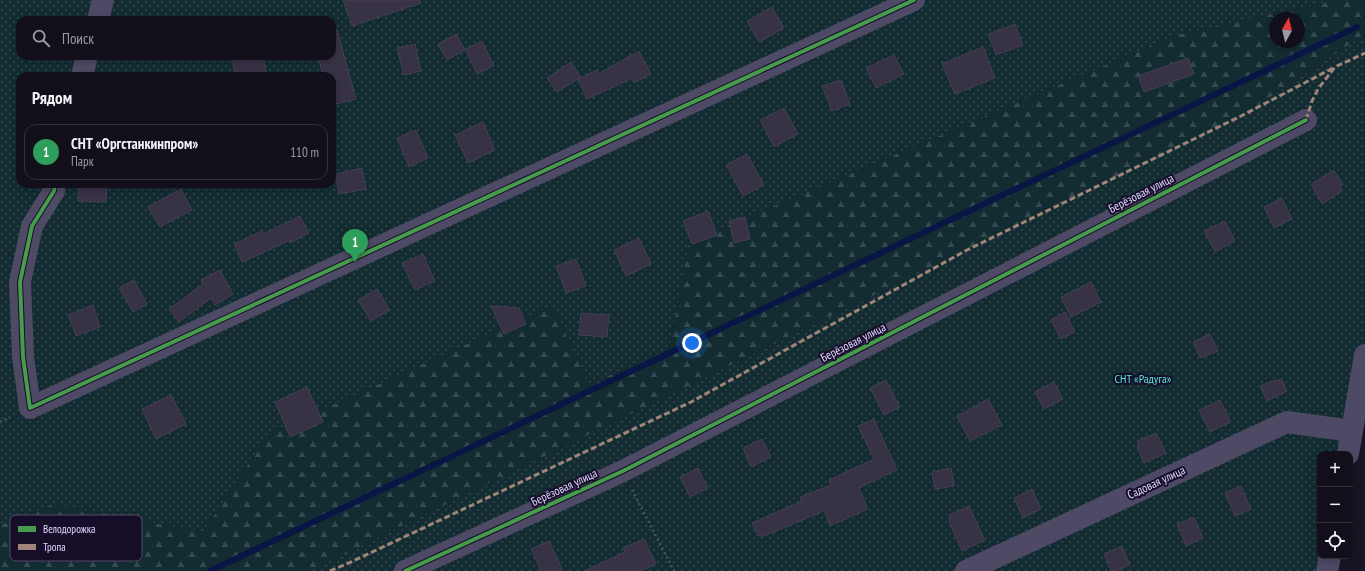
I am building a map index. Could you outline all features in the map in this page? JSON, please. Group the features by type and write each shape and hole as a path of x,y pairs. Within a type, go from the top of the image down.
{"street":[{"path":"99,16 103,0"},
{"path":"54,188 32,226 20,282 23,357 30,408 914,0"},
{"path":"83,72 86,60"},
{"name":"Берёзовая улица","path":"404,571 623,471 1306,120"},
{"path":"1349,451 1365,355"},
{"name":"Садовая улица","path":"966,571 1287,422 1352,431"},
{"path":"1327,571 1329,559"}],"path":[{"path":"623,471 674,571"}],"green space":[{"path":"0,0 1336,0 1281,12 1269,12 1269,15 1176,35 689,242 669,350 589,384 552,305 268,434 203,532 142,521 142,515 112,515 53,504 25,515 10,515 10,521 0,525"},
{"path":"1336,0 1365,0 1365,34 1247,113 310,571 0,571 0,525 10,521 10,561 142,561 142,521 203,532 268,434 552,305 589,384 669,350 689,242 1176,35 1269,15 1269,48 1305,48 1305,12 1281,12"},
{"name":"СНТ «Радуга»","path":"1365,34 1365,355 1349,451 1317,451 1317,559 1321,559 1327,571 310,571 1247,113"},
{"path":"53,504 112,515 25,515"}],"building":[{"path":"343,0 420,0 421,3 352,26"},
{"path":"772,7 784,28 759,42 747,21"},
{"path":"1015,24 1023,45 996,55 988,34"},
{"path":"337,30 356,99 336,104 336,72 322,72 319,60 336,60"},
{"path":"456,34 465,50 447,60 438,44"},
{"path":"482,41 494,66 477,74 465,49"},
{"path":"415,44 421,71 404,75 397,48"},
{"path":"983,47 995,78 955,94 942,64"},
{"path":"639,51 651,74 634,83 631,79 587,99 578,79 597,70 598,74"},
{"path":"894,55 904,74 876,88 866,68"},
{"path":"1188,58 1194,74 1144,92 1138,76"},
{"path":"233,60 264,60 266,72 234,72"},
{"path":"571,62 581,77 557,92 547,78"},
{"path":"841,80 850,104 832,111 822,86"},
{"path":"784,108 798,134 774,147 760,120"},
{"path":"483,122 495,150 468,163 455,135"},
{"path":"416,130 428,158 409,167 397,138"},
{"path":"747,154 764,185 743,196 726,165"},
{"path":"362,168 366,189 339,194 336,174"},
{"path":"1334,170 1343,185 1340,186 1342,191 1322,204 1311,184"},
{"path":"78,188 107,188 106,202 78,201"},
{"path":"181,189 192,210 160,227 148,207"},
{"path":"1282,198 1292,219 1274,228 1264,207"},
{"path":"708,211 717,235 692,244 683,221"},
{"path":"300,216 309,233 292,242 291,240 242,262 234,244 262,231 263,234"},
{"path":"745,217 750,239 734,243 729,221"},
{"path":"1225,221 1235,241 1215,252 1204,231"},
{"path":"639,238 651,264 626,276 614,250"},
{"path":"423,254 435,281 415,290 402,263"},
{"path":"576,259 586,286 566,293 556,266"},
{"path":"220,270 233,294 215,305 211,298 179,322 169,309 203,284 201,280"},
{"path":"134,280 147,304 133,312 119,288"},
{"path":"1091,282 1101,302 1071,317 1061,297"},
{"path":"377,289 390,310 371,321 358,300"},
{"path":"93,305 100,327 76,336 68,315"},
{"path":"491,306 519,308 526,324 504,334"},
{"path":"1065,312 1075,332 1061,339 1051,320"},
{"path":"581,313 609,315 607,337 579,335"},
{"path":"1210,334 1218,351 1200,358 1193,342"},
{"path":"886,380 900,407 884,415 870,388"},
{"path":"1275,380 1282,380 1287,391 1267,401 1260,386"},
{"path":"1054,382 1063,399 1044,409 1035,392"},
{"path":"307,387 323,422 290,437 275,402"},
{"path":"171,395 186,424 156,439 142,409"},
{"path":"988,399 1002,425 970,441 957,416"},
{"path":"1220,400 1231,422 1210,432 1199,410"},
{"path":"874,419 897,470 859,488 868,509 830,526 824,511 764,536 758,536 752,523 802,501 800,497 831,485 829,480 874,459 858,426"},
{"path":"1156,433 1166,453 1144,463 1137,446 1139,445 1137,441"},
{"path":"762,439 771,457 751,467 743,448"},
{"path":"698,468 708,488 690,497 680,477"},
{"path":"951,468 954,486 935,489 932,472"},
{"path":"1241,486 1251,509 1235,516 1225,493"},
{"path":"1032,489 1041,509 1023,518 1014,498"},
{"path":"969,506 985,540 962,551 949,522 949,515"},
{"path":"1194,517 1203,538 1186,546 1177,524"},
{"path":"644,539 656,564 641,571 584,571 625,552 623,548"},
{"path":"549,541 563,571 541,571 531,549"},
{"path":"1122,546 1130,565 1115,571 1111,571 1104,554"}],"waterway":[{"path":"210,571 1357,27"}],"marked path":[{"path":"1306,120 1312,101 1318,89 1335,67 1365,53"},
{"path":"330,571 691,402 967,250 1241,116 1335,67"}],"cycle path":[{"path":"54,188 32,226 20,282 23,357 30,408 914,0"},
{"path":"405,571 623,471 1306,120"}],"place":[{"name":"СНТ «Оргстанкинпром»","path":"355,262"}]}
